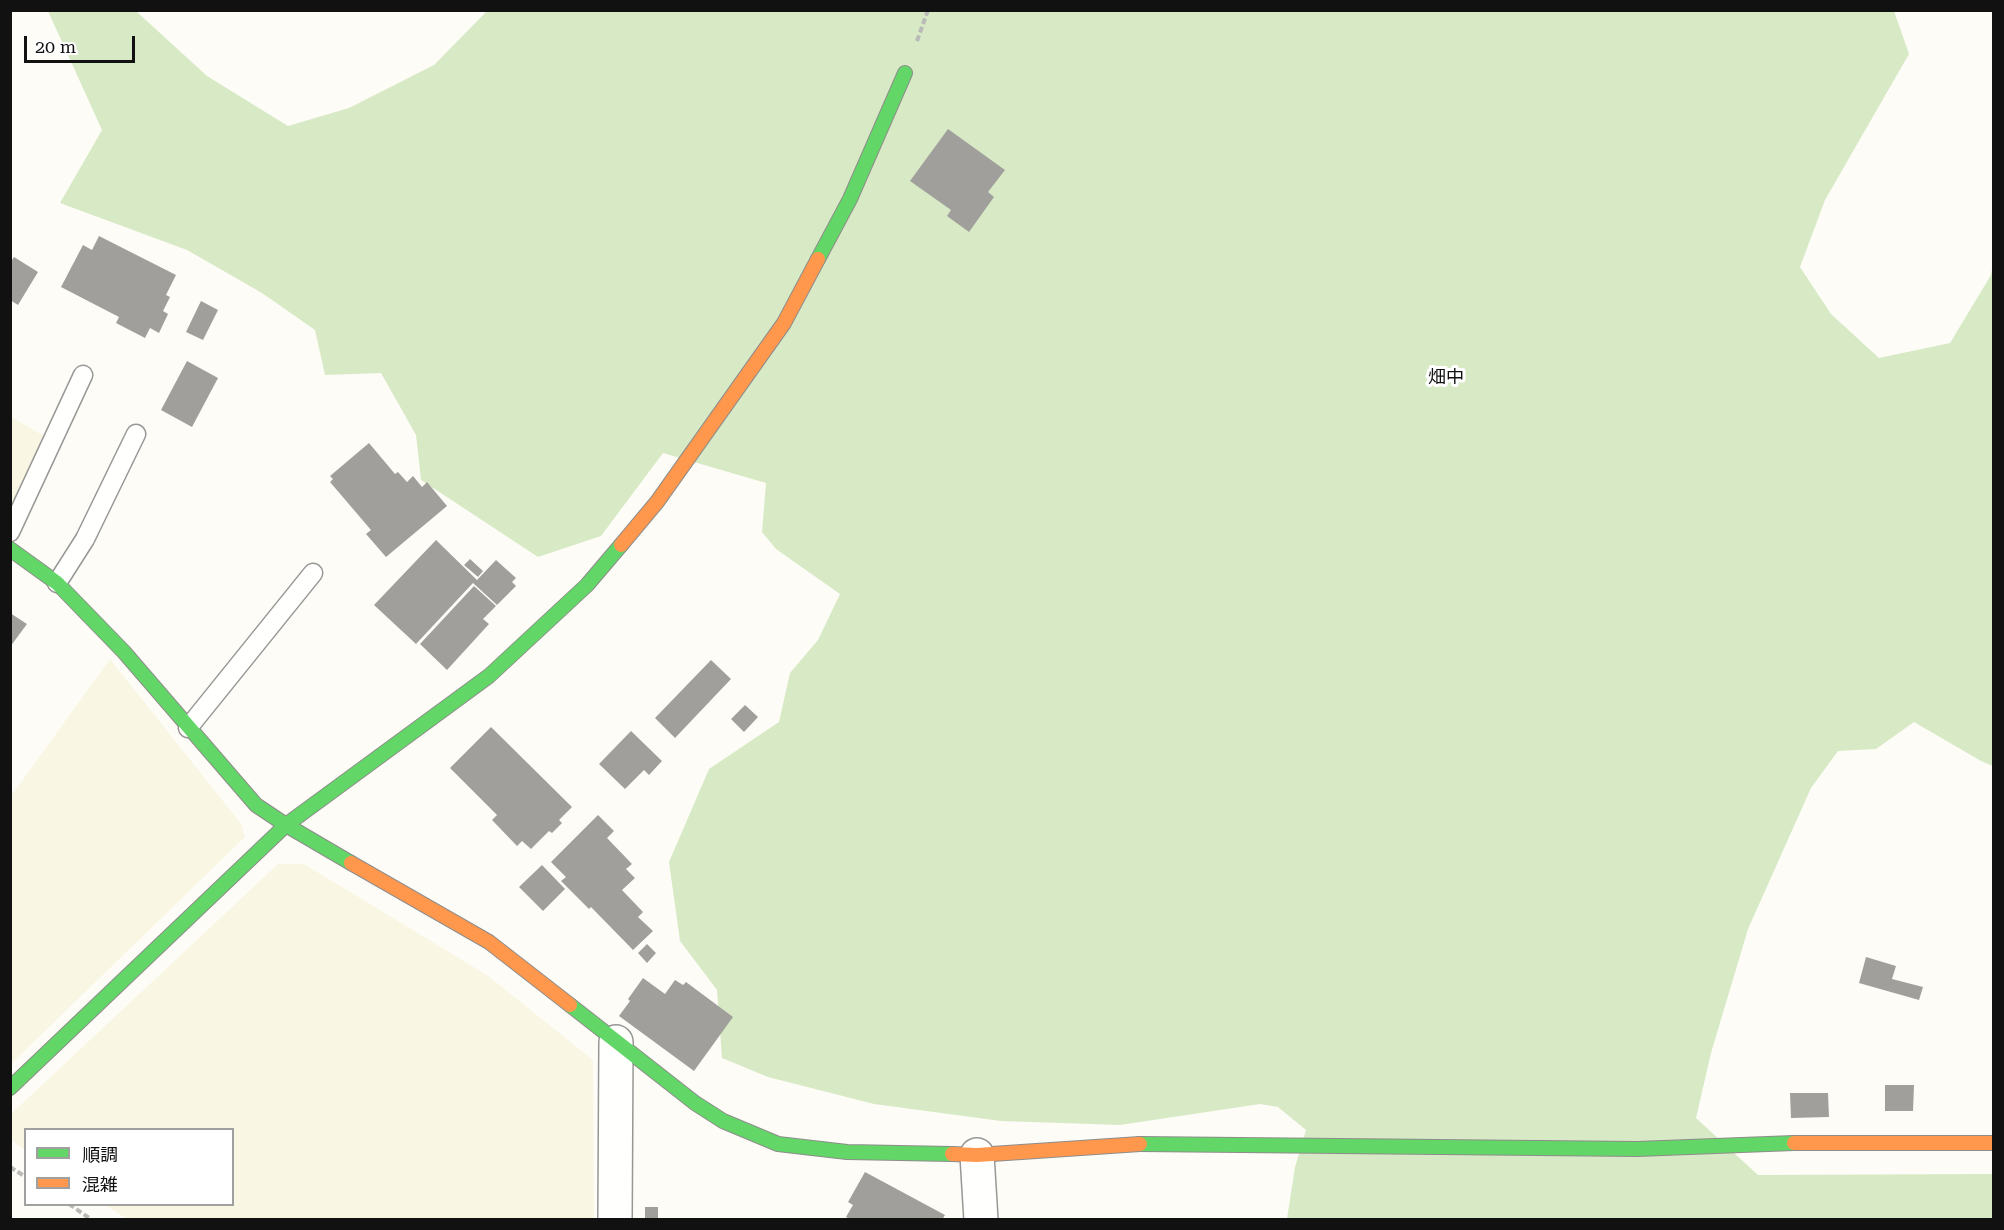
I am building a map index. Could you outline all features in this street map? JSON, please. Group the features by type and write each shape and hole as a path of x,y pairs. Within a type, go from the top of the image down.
{"street":[{"path":"10,1088 286,825 489,676 587,585 657,502 784,323 850,198 905,73"},
{"path":"10,549 57,583 124,652 256,805 286,825 489,942 695,1103 723,1121 778,1144 847,1152 977,1155 1155,1143 1637,1149 1787,1143 1994,1143"},
{"path":"615,1220 616,1042"},
{"path":"977,1155 981,1220"}],"lane":[{"path":"10,532 83,375"},
{"path":"57,583 85,538 136,434"},
{"path":"188,728 313,573"}],"path":[{"path":"10,1167 24,1176"},
{"path":"72,1206 92,1220"}],"shaded area":[{"path":"11,417 46,437 11,509"},
{"path":"110,659 242,825 245,837 11,1064 11,796"},
{"path":"278,864 304,864 487,975 593,1060 594,1219 127,1219 107,1206 234,1206 234,1128 24,1128 24,1149 11,1140 11,1114"}],"green space":[{"path":"48,11 136,11 207,76 288,126 349,108 434,65 487,11 1894,11 1909,54 1825,200 1800,267 1831,314 1879,358 1950,343 1991,275 1993,264 1993,766 1914,722 1876,749 1838,751 1811,788 1748,929 1711,1053 1696,1118 1758,1175 1993,1174 1993,1219 1287,1219 1295,1167 1306,1130 1278,1107 1260,1104 1120,1125 1001,1121 874,1104 768,1077 722,1058 717,990 680,941 669,862 709,769 779,722 790,673 818,640 840,594 776,549 762,532 766,483 663,453 601,536 538,557 421,480 416,435 381,373 325,375 315,330 262,293 187,250 60,203 102,130"}],"building":[{"path":"948,129 1005,170 988,192 994,197 969,232 947,216 951,210 910,181"},
{"path":"99,236 176,275 166,295 170,297 163,311 168,314 159,333 150,328 145,338 116,323 119,317 61,287 83,245 92,250"},
{"path":"14,257 38,272 18,305 10,300 10,263"},
{"path":"201,301 218,310 203,340 186,332"},
{"path":"187,361 218,378 192,427 161,410"},
{"path":"369,443 395,474 398,472 407,482 413,476 422,487 427,482 447,506 386,557 366,534 371,530 330,482 333,479 330,476"},
{"path":"436,540 477,580 496,560 516,578 512,582 516,586 497,605 473,583 416,644 374,605"},
{"path":"470,559 483,571 478,577 464,565"},
{"path":"474,586 496,606 483,619 489,624 447,670 420,644"},
{"path":"10,613 27,624 10,647"},
{"path":"711,660 731,679 675,738 655,718"},
{"path":"745,705 758,717 744,732 731,719"},
{"path":"491,727 572,807 559,820 562,823 552,833 549,831 531,849 522,841 517,846 492,820 497,815 450,768"},
{"path":"631,731 662,761 649,775 644,770 625,789 599,764"},
{"path":"598,815 614,831 607,838 632,864 626,869 635,878 622,890 643,912 638,917 653,931 633,950 591,907 589,909 561,881 566,877 551,862"},
{"path":"542,865 565,889 543,911 519,887"},
{"path":"647,944 656,953 647,963 638,953"},
{"path":"1866,957 1896,966 1892,979 1923,987 1919,1000 1859,983"},
{"path":"643,978 665,994 675,980 683,985 686,982 733,1017 694,1071 619,1016"},
{"path":"1885,1085 1914,1085 1913,1111 1885,1111"},
{"path":"1790,1093 1828,1093 1829,1117 1791,1118"},
{"path":"865,1172 945,1215 942,1220 851,1220 846,1217 853,1205 848,1202"},
{"path":"645,1207 658,1207 658,1220 645,1220"}],"traffic: fast":[{"path":"818,259 850,199 905,73"},
{"path":"10,1088 286,825 489,676 587,585 621,545"},
{"path":"10,549 57,583 124,652 256,805 351,863"},
{"path":"570,1005 695,1103 723,1121 778,1144 847,1152 952,1154"},
{"path":"1140,1144 1637,1149 1794,1143"}],"traffic: slow":[{"path":"621,545 657,502 784,323 818,259"},
{"path":"351,863 489,942 570,1005"},
{"path":"1794,1143 1994,1143"},
{"path":"952,1154 977,1155 1140,1144"}],"district":[{"name":"畑中","path":"1446,378"}]}
